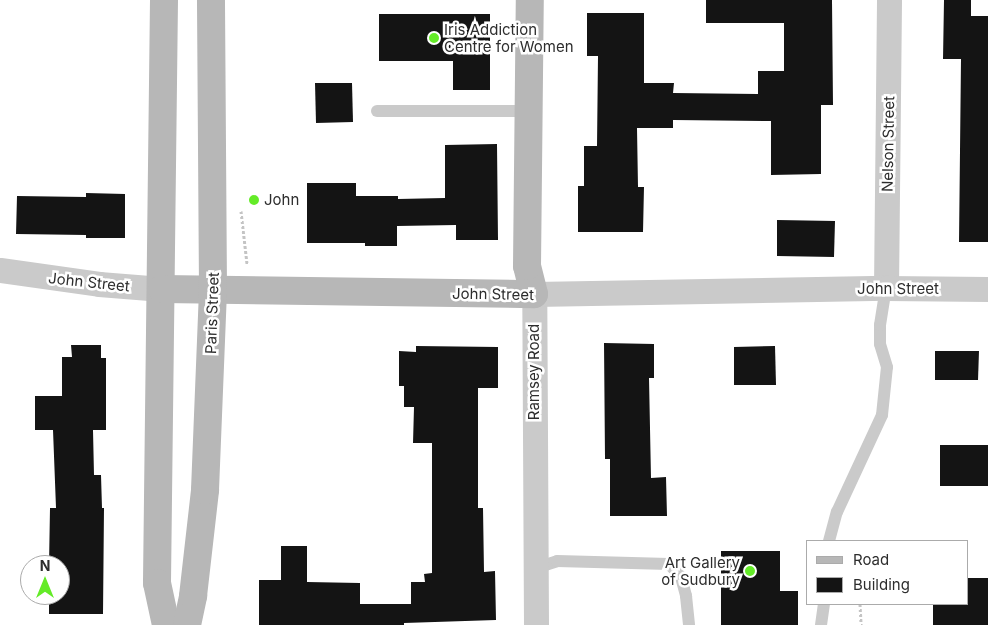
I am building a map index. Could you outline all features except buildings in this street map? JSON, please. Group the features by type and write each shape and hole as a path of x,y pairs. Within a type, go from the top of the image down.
{"main road":[{"path":"164,0 157,582 166,625"},
{"name":"Paris Street","path":"187,625 194,596 205,490 213,290 210,0"},
{"name":"Ramsey Road","path":"530,0 527,266 534,294"},
{"name":"John Street","path":"162,289 534,294"}],"street":[{"name":"Nelson Street","path":"886,288 889,0"},
{"name":"John Street","path":"0,270 99,284 162,289"},
{"name":"John Street","path":"534,294 886,288 988,289"},
{"name":"Ramsey Road","path":"534,294 536,625"}],"lane":[{"path":"377,111 529,111"},
{"path":"829,540 837,512 882,415 887,367 880,344 880,325 886,288"},
{"path":"536,568 557,561 669,564 681,576 686,596 689,625"},
{"path":"821,625 824,605"}],"path":[{"path":"860,605 861,625"}],"place":[{"name":"Iris Addiction Centre for Women","path":"434,38"},
{"name":"John","path":"254,200"},
{"name":"Art Gallery of Sudbury","path":"750,571"}]}
